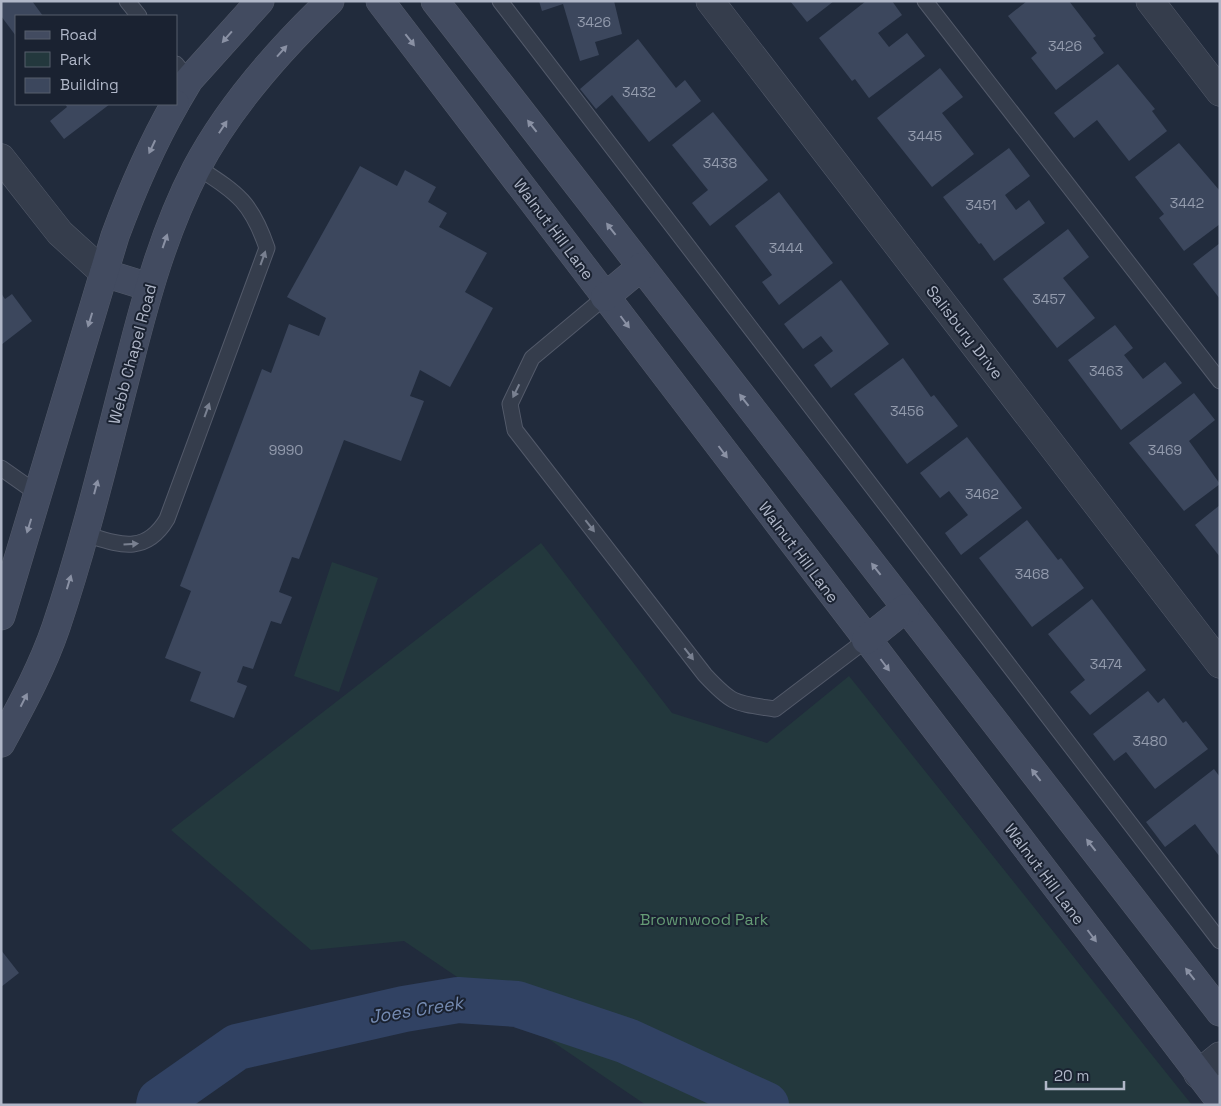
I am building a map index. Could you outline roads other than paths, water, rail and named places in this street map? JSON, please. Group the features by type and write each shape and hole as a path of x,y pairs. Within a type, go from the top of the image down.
{"main road":[{"path":"179,88 260,1"},
{"name":"Webb Chapel Road","path":"1,743 31,686 56,628 84,534 149,287 173,217 197,167 234,110 279,54 330,1"},
{"name":"Walnut Hill Lane","path":"380,1 465,110 866,640 1220,1101"},
{"path":"435,1 1220,1012"},
{"path":"456,1 472,50"},
{"path":"1,616 115,236 134,187 171,105"},
{"path":"605,297 641,267"},
{"path":"104,273 149,287"},
{"path":"866,640 906,608"}],"street":[{"name":"Salisbury Drive","path":"710,1 1220,664"},
{"path":"1150,1 1220,92"},
{"path":"1,158 60,233 104,273"},
{"path":"1198,1074 1220,1056"}],"lane":[{"path":"127,1 138,15"},
{"path":"500,1 1220,941"},
{"path":"925,1 1220,381"},
{"path":"84,534 124,545 137,544 150,539 160,531 167,519 266,248 258,222 242,199 197,167"},
{"path":"605,297 532,358 510,404 515,430 705,675 722,694 735,703 775,709 866,640"},
{"path":"1,468 38,494"}],"waterway":[{"name":"Joes Creek","path":"159,1105 160,1101 237,1047 404,1009 458,1000 517,1004 627,1041 766,1105"}],"park label":[{"name":"Brownwood Park","path":"704,919"}]}
